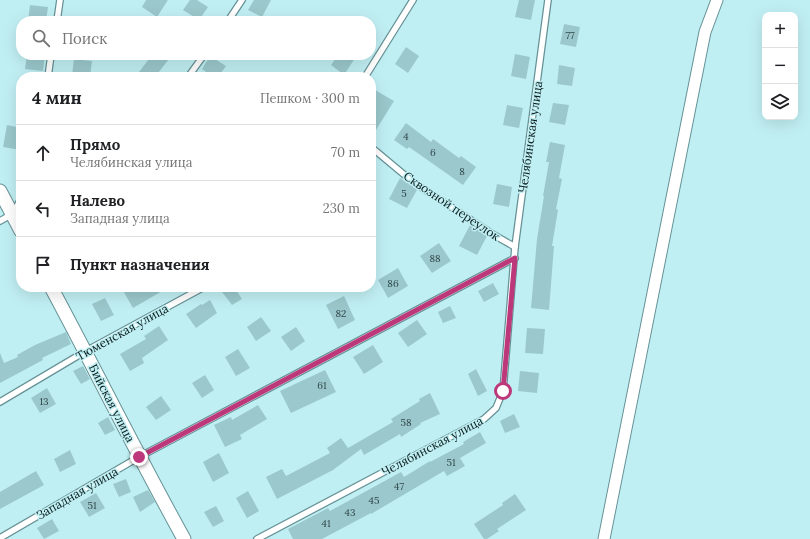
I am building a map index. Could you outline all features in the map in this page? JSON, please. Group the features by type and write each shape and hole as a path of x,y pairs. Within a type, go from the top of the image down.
{"street":[{"path":"604,539 705,32 717,0"},
{"path":"0,191 16,212"},
{"name":"Бийская улица","path":"54,292 86,351 139,457 184,539"}],"lane":[{"path":"58,16 60,0"},
{"path":"231,16 242,0"},
{"path":"376,59 412,0"},
{"name":"Челябинская улица","path":"257,539 484,419 496,408 503,391 515,247 548,0"},
{"path":"49,72 51,60"},
{"path":"192,72 200,60"},
{"path":"368,72 375,60"},
{"name":"Сквозной переулок","path":"376,151 413,182 515,247"},
{"path":"0,221 16,212"},
{"name":"Западная улица","path":"0,538 139,457 515,258"},
{"name":"Тюменская улица","path":"0,402 86,351 195,292"}],"building":[{"path":"146,0 168,0 158,16 142,7"},
{"path":"190,0 197,0 208,7 202,16 193,16 183,10"},
{"path":"254,0 271,0 263,16 248,10"},
{"path":"519,0 535,0 531,20 515,17"},
{"path":"30,5 48,7 47,16 29,16"},
{"path":"564,24 580,27 576,47 560,44"},
{"path":"406,47 419,56 408,73 395,64"},
{"path":"515,54 530,57 526,79 511,76"},
{"path":"26,60 44,60 43,71 25,69"},
{"path":"74,60 92,61 91,72 72,72"},
{"path":"148,60 168,60 159,72 139,72"},
{"path":"208,60 216,60 226,66 222,72 206,72 202,69"},
{"path":"334,60 354,60 346,72 340,72 331,65"},
{"path":"559,65 575,68 572,86 557,84"},
{"path":"376,91 394,101 376,130"},
{"path":"553,103 569,105 565,125 549,122"},
{"path":"507,105 523,108 519,128 503,125"},
{"path":"406,123 431,142 433,139 459,158 461,156 476,167 463,185 409,147 407,149 394,140"},
{"path":"7,125 16,127 16,149 3,147"},
{"path":"550,142 565,145 559,178 562,179 556,209 558,210 552,246 554,246 549,310 531,308 537,239 549,162 546,162"},
{"path":"400,178 417,190 407,208 389,199"},
{"path":"497,184 512,187 509,207 493,204"},
{"path":"470,225 487,236 477,255 459,246"},
{"path":"439,243 451,261 432,273 420,256"},
{"path":"398,268 408,286 388,298 378,280"},
{"path":"493,283 499,294 484,302 478,291"},
{"path":"124,292 160,292 133,308"},
{"path":"222,292 237,292 242,299 232,305"},
{"path":"344,296 355,320 338,329 326,305"},
{"path":"105,298 114,315 101,321 92,304"},
{"path":"210,300 217,313 196,328 186,314"},
{"path":"450,306 456,318 443,323 438,312"},
{"path":"261,317 271,331 256,341 247,327"},
{"path":"417,320 427,334 408,347 398,333"},
{"path":"159,326 168,340 142,358 144,363 130,371 120,354 146,339 144,336"},
{"path":"296,327 305,341 291,351 281,337"},
{"path":"527,328 545,329 543,354 525,353"},
{"path":"66,332 71,344 42,358 43,360 0,383 0,353 4,363 18,357 17,355 35,345"},
{"path":"373,345 383,362 364,374 353,357"},
{"path":"238,349 250,368 236,376 225,357"},
{"path":"83,366 90,379 81,384 73,371"},
{"path":"476,369 487,391 478,396 468,374"},
{"path":"325,370 336,392 291,413 280,391"},
{"path":"520,371 539,373 537,393 518,391"},
{"path":"205,375 214,390 202,398 192,383"},
{"path":"47,388 56,404 40,413 31,398"},
{"path":"430,393 440,414 420,423 421,424 401,437 400,434 364,455 361,449 333,470 277,499 266,477 282,469 286,476 330,453 327,448 341,438 348,448 393,422 391,419"},
{"path":"161,396 171,410 156,420 146,407"},
{"path":"258,405 267,419 240,435 242,439 225,447 214,425 231,417 232,420"},
{"path":"514,414 520,427 505,433 500,421"},
{"path":"108,417 115,430 105,435 98,423"},
{"path":"480,432 486,443 460,458 465,466 447,476 444,471 371,514 322,539 293,539 288,529 328,508 330,511 401,472 404,477 430,461 464,444 463,442"},
{"path":"70,450 76,464 60,472 54,459"},
{"path":"219,453 229,473 213,482 203,462"},
{"path":"36,471 44,485 0,509 0,492"},
{"path":"126,479 131,492 119,497 113,484"},
{"path":"148,490 155,502 140,512 133,497"},
{"path":"248,491 259,511 247,518 236,498"},
{"path":"96,493 105,508 89,517 80,502"},
{"path":"515,494 526,510 497,529 499,531 487,539 484,539 474,524 503,505 502,503"},
{"path":"216,506 224,521 213,527 204,512"},
{"path":"52,519 59,531 44,539 37,528"}],"route":[{"path":"139,457 515,258 503,391"}]}
